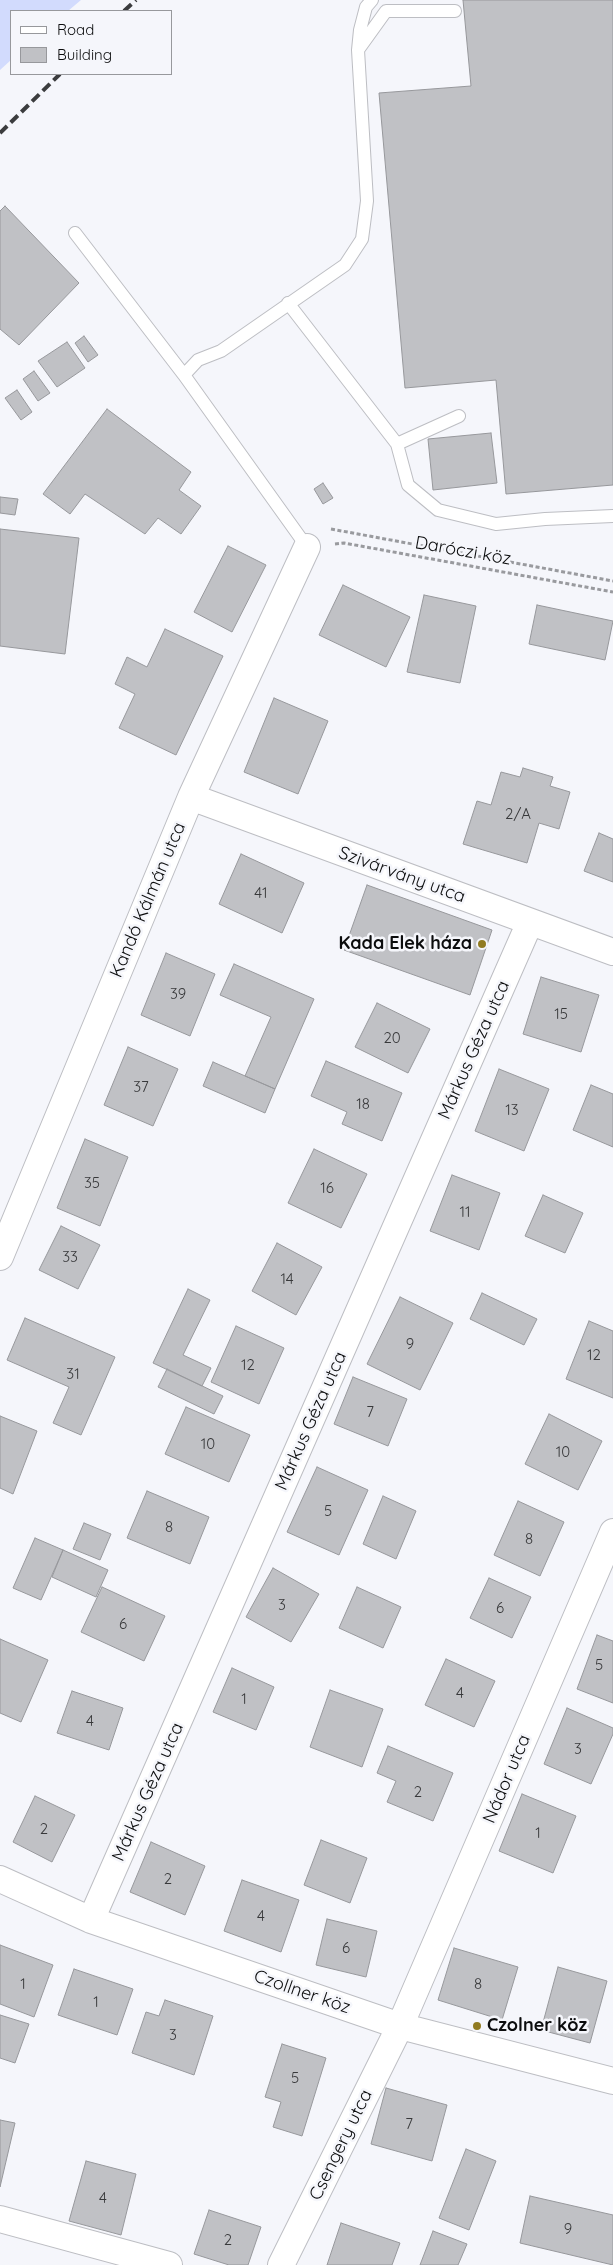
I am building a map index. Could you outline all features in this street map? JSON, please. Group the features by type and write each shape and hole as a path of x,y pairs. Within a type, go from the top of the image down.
{"street":[{"name":"Kandó Kálmán utca","path":"0,1257 191,797 315,537"},
{"name":"Szivárvány utca","path":"191,797 613,952"},
{"name":"Márkus Géza utca","path":"91,1920 530,922"},
{"name":"Nádor utca","path":"400,2026 613,1532"},
{"name":"Czollner köz","path":"0,1879 91,1920 400,2026 613,2080"},
{"name":"Csengery utca","path":"281,2265 400,2026"},
{"path":"0,2219 169,2265"}],"lane":[{"path":"184,375 198,360 220,350 345,265 362,239 367,201 358,50 360,30 366,7 372,0"},
{"path":"358,50 386,11 455,11"},
{"path":"75,233 184,375 315,537"},
{"path":"288,303 397,444 408,485 438,510 496,524 545,519 613,516"},
{"path":"397,444 459,416"}],"path":[{"name":"Daróczi köz","path":"315,537 613,581"},
{"name":"Daróczi köz","path":"315,537 613,592"}],"shaded area":[{"path":"0,0 81,0 69,10 10,10 10,61 0,70"}],"building":[{"path":"463,0 613,0 613,485 506,494 496,380 405,388 379,93 471,86"},
{"path":"5,206 79,283 19,345 0,329 0,211"},
{"path":"84,336 98,355 88,362 75,343"},
{"path":"67,342 85,368 57,387 38,361"},
{"path":"34,371 50,393 38,401 23,379"},
{"path":"17,390 32,412 21,420 5,398"},
{"path":"107,409 191,472 179,490 201,506 181,534 158,518 145,534 85,494 70,514 43,494"},
{"path":"491,433 497,483 433,490 428,439"},
{"path":"323,483 333,498 323,504 314,489"},
{"path":"0,497 18,499 15,515 0,513"},
{"path":"0,529 79,538 65,654 0,646"},
{"path":"228,546 266,565 232,632 194,612"},
{"path":"343,585 410,617 386,667 319,635"},
{"path":"424,595 476,606 460,683 407,672"},
{"path":"537,605 613,621 605,660 529,644"},
{"path":"165,629 223,656 176,755 119,728 135,694 115,684 127,657 147,667"},
{"path":"274,698 328,721 298,794 244,772"},
{"path":"523,768 553,777 550,786 570,792 559,829 539,823 527,863 463,844 477,801 491,805 501,772 520,777"},
{"path":"599,833 613,839 613,882 584,871"},
{"path":"241,854 304,883 282,933 219,904"},
{"path":"367,885 492,930 470,995 344,950"},
{"path":"166,953 215,974 190,1036 141,1015"},
{"path":"234,964 314,999 275,1089 245,1076 271,1017 220,995"},
{"path":"541,977 599,995 581,1052 523,1034"},
{"path":"377,1003 430,1029 408,1073 355,1047"},
{"path":"128,1047 178,1069 153,1126 104,1105"},
{"path":"326,1061 402,1093 382,1141 342,1124 347,1112 311,1096"},
{"path":"213,1062 275,1089 265,1113 203,1086"},
{"path":"499,1069 549,1089 524,1151 475,1131"},
{"path":"591,1085 613,1094 613,1147 573,1130"},
{"path":"85,1139 128,1157 100,1226 57,1208"},
{"path":"314,1149 367,1174 341,1228 288,1203"},
{"path":"452,1175 500,1193 479,1250 430,1231"},
{"path":"543,1195 583,1213 565,1253 525,1236"},
{"path":"61,1226 100,1245 78,1289 39,1270"},
{"path":"277,1243 322,1267 296,1315 252,1291"},
{"path":"188,1289 210,1300 183,1355 211,1368 202,1386 153,1363"},
{"path":"482,1293 537,1319 524,1345 470,1319"},
{"path":"400,1297 453,1323 420,1390 367,1364"},
{"path":"25,1318 115,1357 81,1435 53,1423 69,1387 7,1360"},
{"path":"589,1321 613,1331 613,1398 566,1379"},
{"path":"236,1326 284,1348 259,1404 211,1382"},
{"path":"167,1369 223,1396 214,1414 158,1387"},
{"path":"353,1377 407,1399 388,1446 334,1424"},
{"path":"186,1407 250,1435 229,1482 165,1454"},
{"path":"549,1414 602,1441 578,1490 525,1464"},
{"path":"0,1416 37,1431 13,1494 0,1488"},
{"path":"317,1467 368,1490 339,1555 287,1532"},
{"path":"147,1491 209,1517 190,1564 127,1538"},
{"path":"383,1496 416,1511 396,1559 363,1544"},
{"path":"518,1501 564,1522 540,1576 494,1555"},
{"path":"84,1523 111,1534 100,1560 73,1549"},
{"path":"35,1538 63,1550 41,1600 13,1588"},
{"path":"63,1550 108,1570 96,1597 52,1577"},
{"path":"273,1568 319,1594 291,1642 246,1617"},
{"path":"489,1578 531,1597 512,1638 470,1618"},
{"path":"102,1587 165,1616 144,1661 81,1632"},
{"path":"357,1587 401,1607 383,1648 339,1628"},
{"path":"597,1635 613,1641 613,1703 577,1689"},
{"path":"0,1639 48,1660 21,1722 0,1713"},
{"path":"446,1659 495,1681 474,1727 425,1705"},
{"path":"232,1668 274,1687 256,1730 213,1712"},
{"path":"330,1690 383,1709 362,1767 310,1747"},
{"path":"72,1691 123,1708 109,1750 57,1733"},
{"path":"567,1708 613,1728 613,1734 591,1784 544,1764"},
{"path":"388,1746 453,1773 433,1821 387,1802 396,1781 377,1773"},
{"path":"522,1794 576,1816 553,1873 499,1851"},
{"path":"35,1796 75,1815 52,1862 13,1842"},
{"path":"321,1840 367,1858 350,1903 304,1885"},
{"path":"151,1842 205,1866 185,1915 130,1892"},
{"path":"242,1880 299,1900 281,1952 224,1931"},
{"path":"327,1919 377,1931 366,1977 316,1965"},
{"path":"0,1945 53,1965 34,2017 0,2004"},
{"path":"454,1948 518,1967 502,2020 438,2000"},
{"path":"558,1967 607,1981 590,2043 541,2030"},
{"path":"74,1969 133,1989 117,2035 58,2015"},
{"path":"165,2000 213,2016 194,2075 132,2053 146,2012 159,2016"},
{"path":"0,2015 29,2024 15,2063 0,2058"},
{"path":"282,2044 326,2058 302,2136 273,2127 281,2102 265,2097"},
{"path":"386,2088 447,2105 432,2161 371,2144"},
{"path":"0,2120 15,2123 0,2187"},
{"path":"466,2149 496,2161 469,2230 439,2218"},
{"path":"86,2161 136,2174 121,2235 69,2221"},
{"path":"530,2196 613,2215 613,2265 520,2243"},
{"path":"209,2210 261,2227 248,2265 229,2265 194,2254"},
{"path":"341,2223 400,2243 392,2265 327,2265"},
{"path":"433,2231 467,2244 458,2265 420,2265"}],"railway":[{"path":"125,10 136,0"},
{"path":"0,133 59,75"}],"place":[{"name":"Kada Elek háza","path":"482,944"},
{"name":"Czolner köz","path":"477,2026"}]}
